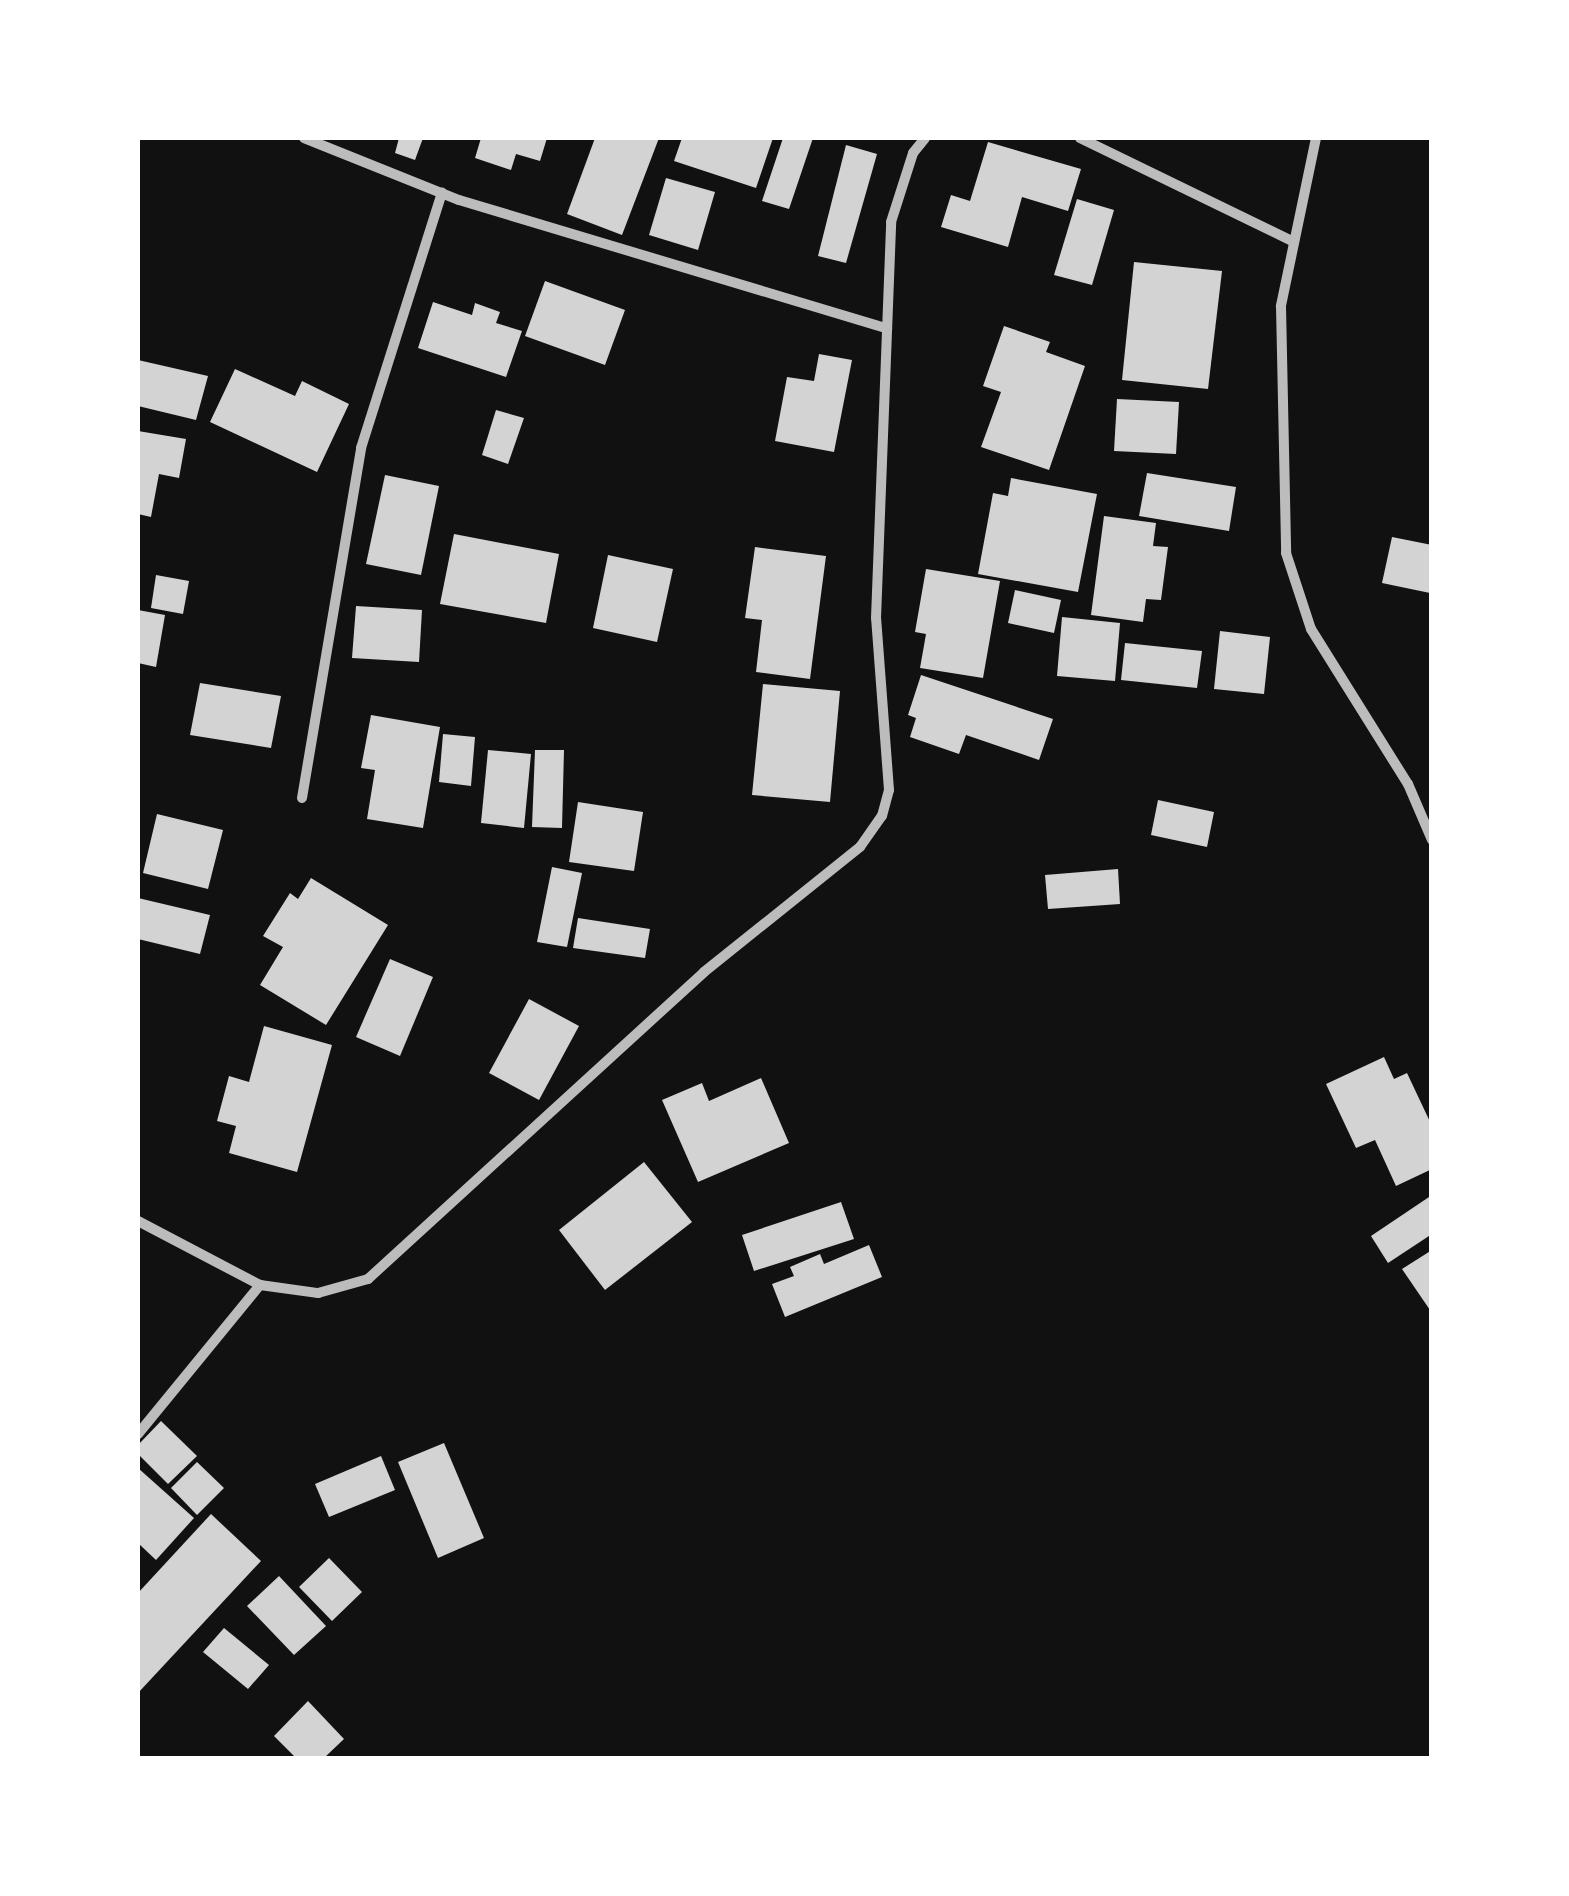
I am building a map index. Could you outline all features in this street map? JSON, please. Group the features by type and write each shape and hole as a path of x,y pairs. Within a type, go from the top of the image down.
{"street":[{"path":"304,138 442,193 887,328"},
{"path":"138,1221 260,1285 318,1293 368,1280 704,972 860,847 882,816 889,790 876,618 890,222 913,152 925,138"},
{"path":"1080,138 1294,242"},
{"path":"1316,138 1280,306 1286,553 1311,629 1408,784 1432,840"},
{"path":"302,798 361,448 442,193"},
{"path":"138,1434 260,1285"}],"building":[{"path":"399,138 423,138 415,160 395,153"},
{"path":"481,138 547,138 540,161 516,154 511,170 475,158"},
{"path":"595,138 659,138 622,235 567,214"},
{"path":"682,138 773,138 756,188 674,161"},
{"path":"783,138 813,138 789,209 762,201"},
{"path":"988,142 1081,169 1068,211 1022,197 1008,247 941,227 951,195 970,201"},
{"path":"846,145 877,154 846,263 818,256"},
{"path":"666,178 715,192 698,250 649,235"},
{"path":"1077,199 1114,210 1092,285 1054,275"},
{"path":"1134,262 1222,271 1208,389 1122,380"},
{"path":"545,281 625,310 605,365 525,336"},
{"path":"433,302 472,315 475,303 500,312 496,323 522,331 506,377 418,348"},
{"path":"1004,326 1050,342 1046,352 1085,366 1049,470 981,447 1001,392 983,386"},
{"path":"819,354 852,360 834,452 775,441 787,377 814,381"},
{"path":"138,360 208,376 196,420 138,406"},
{"path":"235,369 295,396 302,381 349,404 317,472 210,422"},
{"path":"1117,399 1179,402 1176,454 1114,451"},
{"path":"496,410 524,418 508,464 482,455"},
{"path":"138,431 186,439 179,478 159,474 151,517 138,514"},
{"path":"1147,473 1236,487 1229,531 1139,516"},
{"path":"385,475 439,486 421,575 366,564"},
{"path":"1011,478 1097,494 1078,592 978,574 993,493 1008,496"},
{"path":"1104,516 1156,523 1153,546 1168,547 1161,600 1146,599 1143,622 1091,615"},
{"path":"454,534 559,554 546,623 440,604"},
{"path":"1392,537 1432,545 1430,593 1382,583"},
{"path":"755,547 826,556 810,679 756,672 762,620 745,618"},
{"path":"608,555 673,569 657,642 593,628"},
{"path":"926,569 1000,581 983,678 920,668 926,634 915,632"},
{"path":"156,575 189,581 183,614 151,608"},
{"path":"1015,590 1061,600 1054,633 1008,623"},
{"path":"356,606 422,610 419,662 352,658"},
{"path":"138,610 165,615 156,667 138,663"},
{"path":"1062,617 1120,623 1115,681 1057,676"},
{"path":"1220,631 1270,637 1264,694 1214,689"},
{"path":"1125,643 1202,651 1197,688 1121,680"},
{"path":"921,675 1053,719 1039,760 966,735 959,754 910,737 916,718 908,715"},
{"path":"200,683 281,696 271,748 190,735"},
{"path":"763,684 840,691 830,802 752,795"},
{"path":"371,715 440,727 423,828 367,819 375,770 361,768"},
{"path":"443,734 475,737 471,786 439,782"},
{"path":"488,750 531,754 524,828 481,823"},
{"path":"535,750 564,750 562,828 532,827"},
{"path":"1158,800 1214,812 1207,847 1151,835"},
{"path":"578,802 643,812 634,871 569,862"},
{"path":"157,814 223,830 208,889 143,873"},
{"path":"552,867 582,873 567,947 537,942"},
{"path":"1118,869 1120,904 1048,909 1045,875"},
{"path":"311,878 388,925 326,1025 260,985 283,947 263,936 290,893 298,899"},
{"path":"138,898 210,915 200,954 138,939"},
{"path":"578,918 650,929 645,958 573,948"},
{"path":"390,959 433,977 400,1056 356,1037"},
{"path":"529,999 579,1026 539,1100 489,1073"},
{"path":"264,1026 332,1045 297,1172 229,1153 236,1126 217,1121 229,1076 249,1082"},
{"path":"1384,1057 1394,1079 1407,1073 1432,1126 1432,1169 1396,1186 1375,1140 1356,1148 1326,1084"},
{"path":"761,1078 789,1143 698,1182 662,1100 702,1083 709,1101"},
{"path":"644,1162 692,1222 605,1290 559,1230"},
{"path":"1432,1195 1432,1234 1388,1263 1371,1236"},
{"path":"841,1202 854,1239 754,1271 742,1235"},
{"path":"869,1245 882,1277 785,1317 772,1284 794,1276 790,1267 820,1254 824,1264"},
{"path":"1432,1250 1432,1313 1402,1269"},
{"path":"161,1421 197,1456 168,1484 138,1454 138,1445"},
{"path":"444,1443 484,1538 438,1558 398,1462"},
{"path":"381,1456 395,1490 329,1517 315,1484"},
{"path":"197,1462 224,1488 197,1515 171,1488"},
{"path":"138,1468 194,1518 156,1560 138,1543"},
{"path":"211,1514 261,1561 138,1693 138,1593"},
{"path":"329,1558 362,1592 332,1621 299,1587"},
{"path":"279,1576 326,1626 294,1655 247,1606"},
{"path":"224,1628 269,1665 248,1689 203,1652"},
{"path":"308,1701 344,1739 324,1758 296,1758 274,1736"}]}
